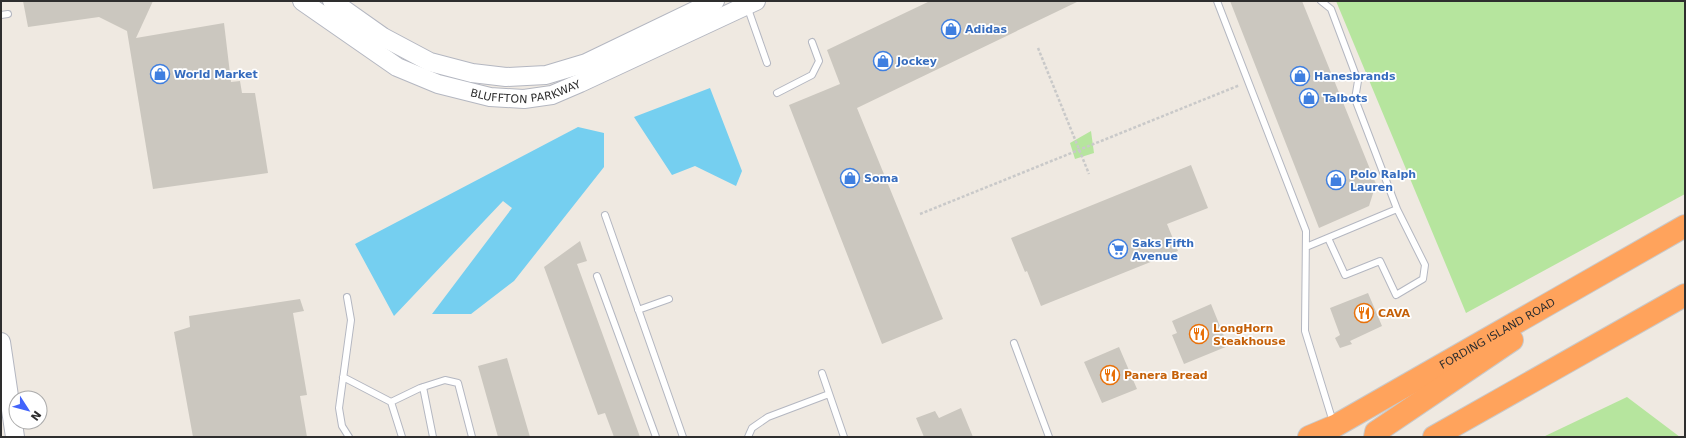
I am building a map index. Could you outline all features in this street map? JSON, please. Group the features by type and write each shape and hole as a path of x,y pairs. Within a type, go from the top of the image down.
{"highway":[{"name":"FORDING ISLAND ROAD","path":"1309,437 1331,432 1685,226"},
{"path":"1375,437 1376,432 1646,248"},
{"path":"1434,437 1685,295"}],"main road":[{"name":"BLUFFTON PARKWAY","path":"302,1 397,67 438,84 490,97 524,99 552,94 580,83 751,3"},
{"name":"BLUFFTON PARKWAY","path":"332,1 384,37 430,62 472,73 506,77 546,75 586,63 715,1"},
{"path":"1,342 15,437"}],"lane":[{"path":"1217,1 1306,231 1305,331 1331,432"},
{"path":"1321,1 1331,9 1358,81 1355,99 1398,209 1424,266 1423,279 1396,295 1380,261 1345,274 1328,238"},
{"path":"751,3 767,63"},
{"path":"1,15 8,14"},
{"path":"777,93 812,75 818,61 812,42"},
{"path":"1306,247 1398,209"},
{"path":"605,215 683,437"},
{"path":"598,276 656,437"},
{"path":"347,297 351,320 339,408 342,426 349,437"},
{"path":"638,310 669,299"},
{"path":"1014,342 1049,437"},
{"path":"822,373 844,437"},
{"path":"343,377 391,402 402,437"},
{"path":"391,402 423,387 445,380 458,383 472,437"},
{"path":"423,387 433,437"},
{"path":"748,437 752,428 768,417 829,394"}],"path":[{"path":"1038,48 1089,174"},
{"path":"920,214 1248,82"}],"green space":[{"path":"1336,1 1685,1 1685,194 1466,313"},
{"path":"1091,131 1094,153 1075,159 1070,143"},
{"path":"1627,397 1680,437 1543,437"}],"water":[{"path":"710,88 742,171 736,186 695,166 672,175 634,117"},
{"path":"578,127 604,133 604,167 514,281 471,314 432,314 512,208 503,201 394,316 355,244"}],"building":[{"path":"23,1 153,1 136,38 224,23 231,82 240,81 242,93 255,93 268,173 153,189 127,31 99,17 28,27"},
{"path":"930,1 1079,1 857,108 943,319 882,344 789,105 840,84 827,50"},
{"path":"1230,1 1302,1 1376,184 1369,206 1319,228"},
{"path":"1191,165 1208,208 1167,224 1178,251 1041,306 1027,271 1025,272 1011,238"},
{"path":"580,241 587,261 577,264 640,437 614,437 605,413 598,415 544,267"},
{"path":"1368,293 1382,326 1350,341 1352,344 1340,348 1335,338 1340,335 1330,308"},
{"path":"300,299 304,311 293,313 307,395 300,396 307,437 193,437 174,332 190,327 189,316"},
{"name":"LongHorn Steakhouse","path":"1211,304 1228,346 1184,364 1172,335 1177,333 1172,321"},
{"name":"Panera Bread","path":"1119,347 1137,389 1102,403 1084,362"},
{"path":"507,358 530,437 498,437 478,366"},
{"path":"961,408 973,437 924,437 916,418 935,411 939,418"}],"place":[{"name":"Adidas","path":"951,29"},
{"name":"Jockey","path":"883,61"},
{"name":"World Market","path":"160,74"},
{"name":"Hanesbrands","path":"1300,76"},
{"name":"Talbots","path":"1309,98"},
{"name":"Soma","path":"850,178"},
{"name":"Polo Ralph Lauren","path":"1336,180"},
{"name":"Saks Fifth Avenue","path":"1118,249"},
{"name":"CAVA","path":"1364,313"},
{"name":"LongHorn Steakhouse","path":"1199,334"},
{"name":"Panera Bread","path":"1110,375"}]}
